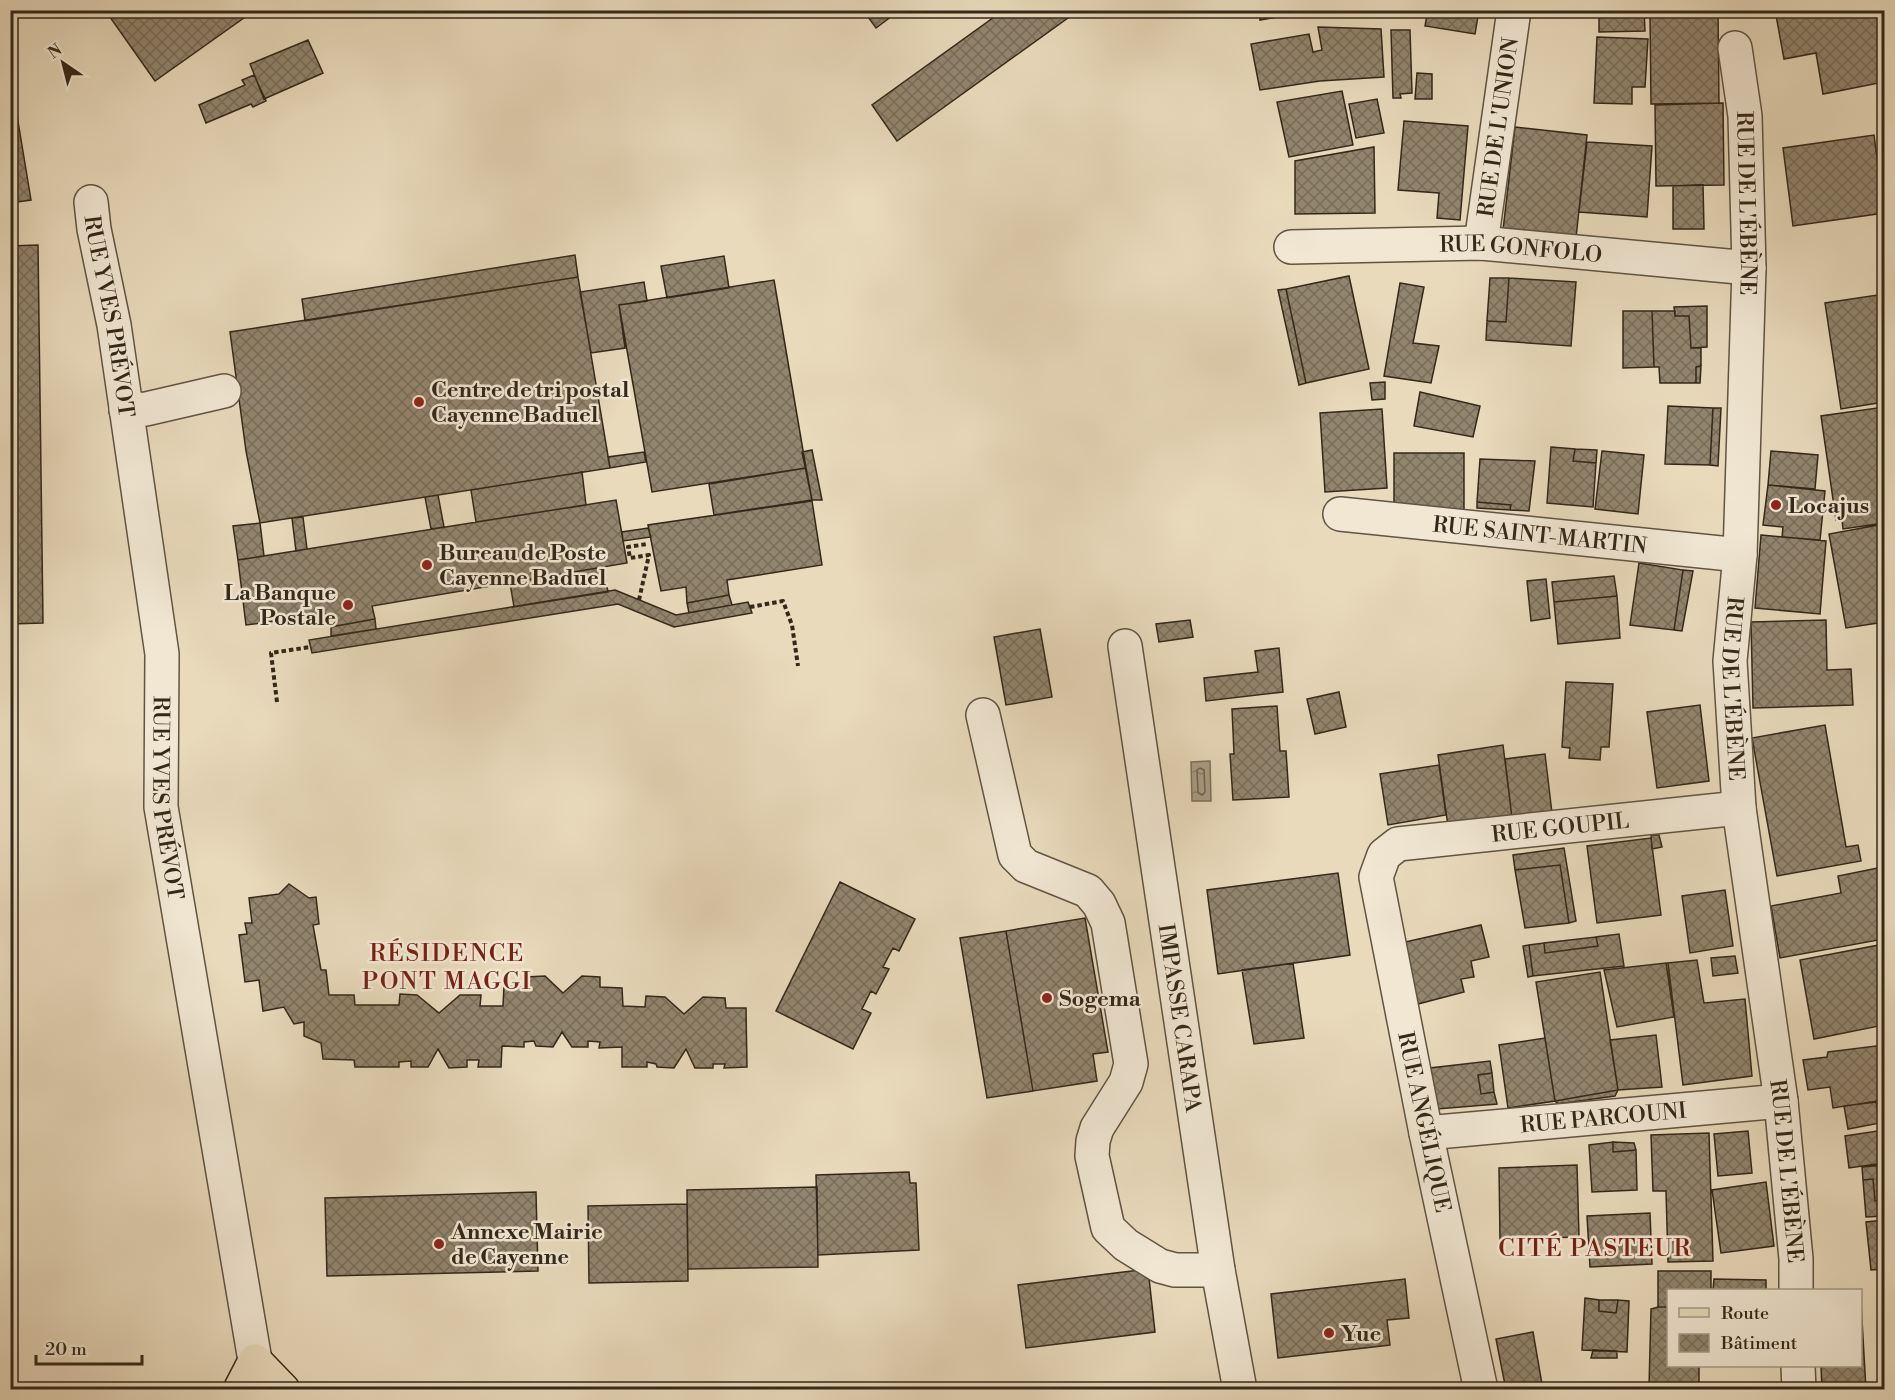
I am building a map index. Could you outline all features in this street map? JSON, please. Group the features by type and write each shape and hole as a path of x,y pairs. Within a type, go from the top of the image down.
{"main road":[{"path":"240,1389 257,1375 283,1389"}],"street":[{"name":"RUE DE L'UNION","path":"1480,243 1514,10"},
{"name":"RUE DE L'ÉBÈNE","path":"1735,48 1745,116 1749,268 1740,555 1730,660 1739,808 1781,1101 1796,1259 1796,1289"},
{"name":"RUE YVES PRÉVOT","path":"91,202 94,229 114,325 162,654 161,807 257,1375"},
{"name":"RUE GONFOLO","path":"1291,248 1480,243 1749,268"},
{"path":"126,410 146,409 224,391"},
{"name":"RUE SAINT-MARTIN","path":"1340,514 1740,555"},
{"name":"IMPASSE CARAPA","path":"1125,646 1218,1270 1240,1389"},
{"path":"983,715 1015,855 1026,867 1088,891 1099,904 1108,923 1131,1064 1126,1082 1096,1128 1092,1141 1092,1156 1108,1228 1126,1245 1160,1266 1175,1270 1218,1270"},
{"name":"RUE GOUPIL","path":"1384,855 1398,844 1739,808"},
{"name":"RUE ANGÉLIQUE","path":"1384,855 1376,877 1426,1134 1481,1389"},
{"name":"RUE PARCOUNI","path":"1426,1134 1781,1101"},
{"path":"1798,1367 1799,1389"}],"path":[{"path":"639,600 649,555 630,558 628,547 647,544"},
{"path":"750,608 783,601 792,625 798,666"},
{"path":"277,702 271,653 310,647"}],"water":[{"path":"1210,761 1211,801 1192,801 1191,762"}],"building":[{"path":"105,10 255,10 155,81"},
{"path":"863,10 900,10 876,28"},
{"path":"1004,10 1079,10 897,141 872,105"},
{"path":"1259,10 1271,10 1271,18 1260,20"},
{"path":"1271,10 1305,10 1305,12 1271,18"},
{"path":"1428,10 1479,10 1475,34 1425,26"},
{"path":"1599,10 1644,10 1645,31 1599,32"},
{"path":"1775,10 1884,10 1884,82 1823,94 1816,53 1784,59"},
{"path":"1718,13 1719,103 1651,104 1650,15"},
{"path":"1318,27 1381,29 1384,77 1320,81 1260,90 1251,44 1309,34 1313,52 1322,50"},
{"path":"1391,30 1410,30 1412,93 1400,94 1401,98 1393,98"},
{"path":"1597,37 1648,39 1645,87 1632,87 1632,104 1594,103"},
{"path":"308,40 323,73 264,99 250,64"},
{"path":"10,73 31,200 10,203"},
{"path":"1417,73 1432,74 1432,99 1415,99"},
{"path":"254,75 266,101 253,107 251,104 206,123 199,105 245,85 242,80"},
{"path":"1342,91 1353,145 1289,157 1277,102"},
{"path":"1377,99 1384,133 1356,138 1349,104"},
{"path":"1723,103 1724,185 1656,186 1655,105"},
{"path":"1404,121 1468,126 1460,220 1437,218 1439,193 1398,190"},
{"path":"1515,127 1587,135 1576,238 1503,230"},
{"path":"1874,135 1884,213 1793,226 1783,148"},
{"path":"1587,142 1652,146 1647,217 1579,212"},
{"path":"1374,147 1375,213 1295,214 1295,161"},
{"path":"1703,185 1704,229 1673,229 1673,186"},
{"path":"38,245 43,623 10,624 10,246"},
{"path":"575,255 578,277 305,321 302,299"},
{"path":"724,256 729,288 667,298 661,266"},
{"path":"1349,276 1369,369 1306,383 1286,289"},
{"name":"Centre de tri postal Cayenne Baduel","path":"578,277 610,468 260,523 246,451 230,332"},
{"path":"1490,278 1509,278 1506,322 1487,321"},
{"path":"1509,278 1576,282 1571,346 1486,340 1487,321 1506,322"},
{"name":"Centre de tri postal Cayenne Baduel","path":"774,280 806,468 652,492 619,305"},
{"path":"644,282 647,301 619,305 625,348 591,353 580,292"},
{"path":"1400,283 1424,287 1413,343 1439,346 1431,383 1384,376"},
{"path":"1286,289 1306,383 1299,385 1278,290"},
{"path":"1884,294 1884,402 1841,409 1825,303"},
{"path":"1707,306 1707,347 1691,348 1689,316 1675,316 1674,307"},
{"path":"1623,311 1652,311 1654,367 1623,368"},
{"path":"1652,311 1675,311 1675,316 1689,316 1691,348 1701,348 1701,366 1696,367 1696,383 1660,383 1659,367 1654,367"},
{"path":"1701,366 1700,383 1696,383 1696,367"},
{"path":"1385,382 1385,399 1372,400 1370,383"},
{"path":"1420,392 1480,406 1473,437 1414,426"},
{"path":"1668,406 1713,408 1710,465 1665,464"},
{"path":"1884,407 1884,523 1843,529 1842,520 1836,520 1821,416"},
{"path":"1713,408 1721,408 1718,466 1710,465"},
{"path":"1382,409 1387,488 1325,492 1320,413"},
{"path":"1551,447 1575,449 1573,461 1596,463 1593,507 1547,503"},
{"path":"1575,449 1597,450 1596,463 1573,461"},
{"path":"812,450 822,500 812,500 802,452"},
{"path":"1602,451 1644,455 1638,514 1595,509"},
{"path":"1771,451 1818,455 1815,489 1768,485"},
{"path":"644,452 646,462 610,468 608,457"},
{"path":"1394,453 1464,453 1464,511 1394,511"},
{"path":"1480,459 1535,461 1529,511 1510,510 1511,505 1477,502"},
{"path":"806,468 812,500 714,515 709,484"},
{"path":"582,472 586,505 476,522 471,490"},
{"path":"1768,485 1825,491 1820,540 1782,537 1783,527 1763,525"},
{"path":"438,495 444,527 431,529 425,497"},
{"name":"Bureau de Poste Cayenne Baduel","path":"616,500 627,563 372,606 375,619 331,627 327,614 246,625 238,560"},
{"name":"Bureau de Poste Cayenne Baduel","path":"812,501 822,565 727,580 729,595 687,603 686,587 661,591 648,525"},
{"path":"1477,502 1511,505 1510,510 1477,508"},
{"path":"303,517 307,549 296,551 292,518"},
{"path":"260,523 264,556 238,560 233,526"},
{"path":"1884,524 1884,560 1879,561 1884,591 1884,622 1846,628 1829,534"},
{"path":"648,528 651,537 623,541 622,532"},
{"path":"1761,535 1826,541 1820,614 1755,608"},
{"path":"1639,563 1683,570 1674,630 1630,625"},
{"path":"603,567 608,592 514,607 510,583"},
{"path":"1683,570 1693,571 1682,631 1674,630"},
{"path":"1614,576 1617,596 1554,602 1552,582"},
{"path":"1546,579 1550,618 1531,621 1527,581"},
{"path":"615,590 676,615 748,602 752,613 674,627 618,604 312,653 309,640"},
{"path":"729,595 732,605 689,613 687,603"},
{"path":"1617,596 1620,638 1558,644 1554,602"},
{"path":"375,619 376,629 331,636 331,627"},
{"path":"1190,620 1193,637 1159,642 1156,624"},
{"path":"1826,620 1827,670 1851,669 1853,705 1753,708 1751,622"},
{"path":"1040,629 1052,697 1006,705 994,637"},
{"path":"1279,648 1283,692 1206,701 1204,678 1258,672 1255,651"},
{"path":"1566,682 1613,684 1609,747 1601,747 1600,760 1569,758 1570,748 1562,747"},
{"path":"1339,692 1346,727 1315,734 1307,699"},
{"path":"1700,705 1709,781 1657,788 1647,712"},
{"path":"1277,706 1280,751 1286,751 1289,797 1233,800 1230,754 1234,754 1232,709"},
{"path":"1825,725 1846,847 1858,845 1861,861 1777,876 1752,738"},
{"path":"1503,745 1512,818 1448,826 1438,755"},
{"path":"1545,754 1552,813 1512,818 1505,759"},
{"path":"1439,765 1446,815 1388,825 1380,774"},
{"path":"1651,835 1659,835 1662,847 1652,849"},
{"path":"1651,838 1661,915 1597,923 1587,846"},
{"path":"1564,848 1576,921 1569,923 1560,865 1515,870 1513,855"},
{"path":"1560,865 1569,923 1525,928 1515,870"},
{"path":"1883,867 1884,939 1780,958 1771,906 1841,893 1838,876"},
{"path":"1338,873 1350,955 1218,974 1207,890"},
{"path":"840,882 915,919 899,951 893,948 883,967 889,969 876,994 871,991 862,1009 871,1013 853,1049 776,1011"},
{"path":"289,884 309,898 316,897 319,924 313,925 321,970 326,970 329,995 354,995 355,1005 399,1005 400,994 417,995 439,1013 460,995 481,995 480,1006 503,1006 504,986 526,987 526,977 545,976 563,993 582,976 600,977 600,987 622,988 623,1006 645,1007 646,996 665,997 684,1014 703,997 725,998 726,1008 746,1008 747,1067 724,1068 725,1064 713,1064 713,1068 695,1068 686,1049 674,1068 657,1067 656,1064 647,1062 647,1067 622,1067 622,1047 599,1048 600,1042 588,1041 588,1047 572,1047 562,1032 553,1047 536,1046 534,1041 524,1042 524,1047 502,1046 501,1067 478,1067 479,1060 467,1060 467,1067 449,1068 438,1049 428,1067 411,1067 411,1061 399,1062 399,1067 355,1067 354,1060 323,1059 321,1043 304,1036 304,1022 294,1024 284,1007 263,1011 259,980 245,982 239,935 247,934 245,923 252,923 249,898 279,894"},
{"path":"1725,890 1733,946 1690,953 1682,896"},
{"path":"1085,918 1108,1052 1093,1054 1097,1081 1033,1091 1006,931"},
{"path":"1481,925 1489,957 1471,961 1474,977 1461,979 1464,992 1418,1004 1405,942"},
{"path":"1006,931 1033,1091 987,1098 960,938"},
{"path":"1619,934 1624,966 1533,976 1529,945 1544,943 1545,953 1598,946 1596,937"},
{"path":"1596,937 1598,946 1545,953 1544,943"},
{"path":"1529,945 1533,976 1528,977 1523,946"},
{"path":"1879,945 1884,977 1884,1025 1814,1039 1800,960"},
{"path":"1735,956 1738,973 1713,976 1711,958"},
{"path":"1697,960 1704,1003 1745,999 1752,1076 1683,1085 1668,963"},
{"path":"1293,963 1304,1038 1254,1044 1242,970"},
{"path":"1666,963 1668,963 1674,1017"},
{"path":"1666,963 1674,1017 1617,1027 1604,970"},
{"path":"1600,972 1618,1090 1555,1101 1536,982"},
{"path":"1656,1035 1662,1087 1618,1090 1610,1040"},
{"path":"1545,1038 1555,1101 1508,1108 1499,1045"},
{"path":"1884,1045 1884,1100 1833,1108 1830,1087 1808,1090 1803,1060 1827,1057 1828,1052"},
{"path":"1490,1061 1492,1073 1478,1075 1481,1094 1494,1092 1497,1104 1437,1109 1430,1068"},
{"path":"1492,1073 1494,1092 1481,1094 1478,1075"},
{"path":"1618,1090 1615,1096 1558,1104 1555,1101"},
{"path":"1876,1102 1880,1123 1848,1129 1844,1106"},
{"path":"1884,1130 1884,1163 1849,1168 1845,1136"},
{"path":"1748,1131 1752,1173 1718,1176 1714,1134"},
{"path":"1709,1133 1713,1261 1668,1262 1666,1191 1653,1191 1651,1135"},
{"path":"1613,1142 1613,1152 1636,1150 1637,1190 1592,1192 1589,1145"},
{"path":"1613,1142 1634,1143 1636,1150 1613,1152"},
{"path":"1577,1165 1579,1237 1500,1239 1499,1168"},
{"path":"1884,1165 1884,1200 1875,1201 1873,1179 1863,1180 1862,1167"},
{"path":"909,1172 910,1183 916,1183 919,1250 818,1255 816,1175"},
{"path":"1873,1179 1875,1201 1884,1200 1884,1216 1866,1217 1863,1180"},
{"path":"1766,1182 1774,1246 1721,1253 1712,1190"},
{"path":"817,1187 818,1267 688,1269 687,1190"},
{"path":"536,1192 538,1271 327,1276 325,1198"},
{"path":"687,1204 688,1281 589,1283 588,1206"},
{"path":"1650,1213 1652,1264 1590,1267 1587,1216"},
{"path":"1884,1220 1884,1269 1871,1270 1866,1222"},
{"path":"1148,1269 1155,1332 1026,1348 1018,1285"},
{"path":"1658,1271 1711,1271 1711,1289 1667,1289 1667,1307 1658,1307"},
{"path":"1405,1279 1409,1318 1387,1320 1390,1345 1278,1358 1271,1294"},
{"path":"1714,1279 1766,1280 1766,1289 1713,1289"},
{"path":"1585,1298 1599,1300 1599,1311 1616,1313 1618,1300 1629,1301 1627,1352 1582,1350"},
{"path":"1599,1300 1618,1300 1616,1313 1599,1311"},
{"path":"1667,1307 1667,1367 1699,1367 1699,1387 1649,1387 1651,1309"},
{"path":"1862,1320 1866,1390 1822,1390 1821,1367 1862,1367"},
{"path":"1533,1332 1543,1390 1506,1390 1496,1339"},
{"path":"1593,1350 1617,1351 1617,1358 1591,1358"},
{"path":"1699,1387 1699,1390 1653,1390 1653,1388"}],"place":[{"name":"Centre de tri postal Cayenne Baduel","path":"419,402"},
{"name":"Locajus","path":"1776,505"},
{"name":"Bureau de Poste Cayenne Baduel","path":"427,565"},
{"name":"La Banque Postale","path":"348,605"},
{"name":"Sogema","path":"1047,998"},
{"name":"Annexe Mairie de Cayenne","path":"439,1244"},
{"name":"Yue","path":"1329,1333"}],"district":[{"name":"RÉSIDENCE PONT MAGGI","path":"447,967"},
{"name":"CITÉ PASTEUR","path":"1595,1248"}]}
